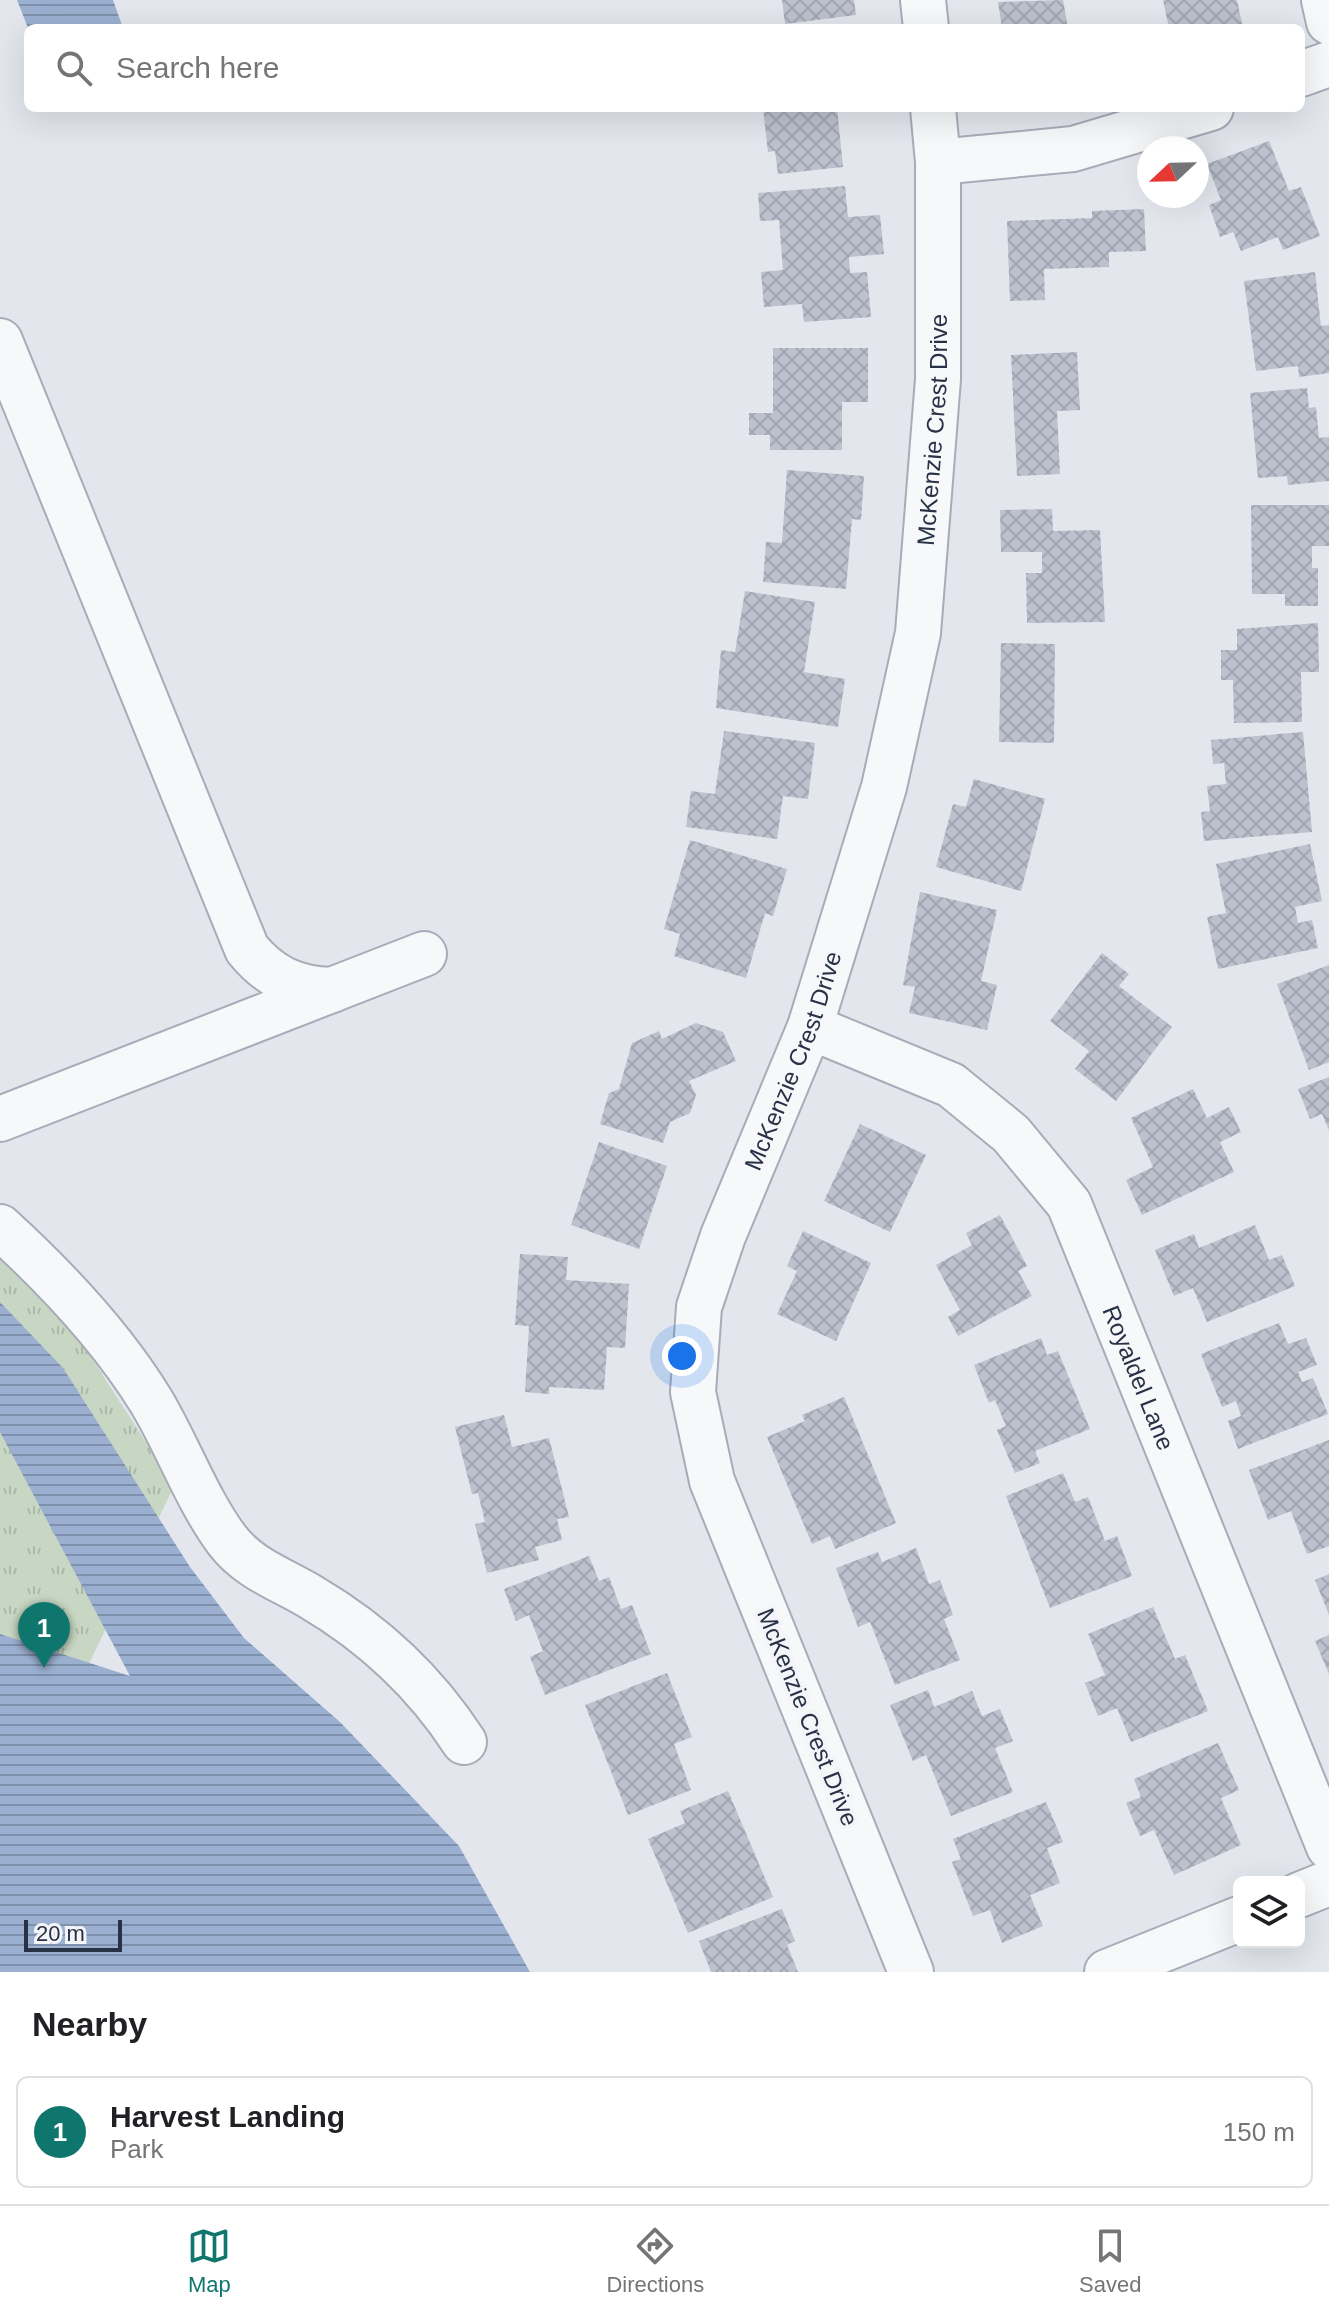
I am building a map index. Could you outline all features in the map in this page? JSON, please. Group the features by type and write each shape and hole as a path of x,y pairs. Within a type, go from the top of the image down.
{"street":[{"path":"923,0 926,24"},
{"path":"1324,0 1329,22"},
{"path":"1305,73 1329,64"},
{"name":"McKenzie Crest Drive","path":"911,1972 712,1481 693,1392 699,1307 723,1236 810,1027 884,787 918,633 938,379 938,162 933,112"},
{"path":"938,162 1073,149 1198,112"},
{"path":"0,341 247,949 254,993 227,1031"},
{"path":"247,949 261,966 283,980 297,986 332,990"},
{"path":"0,1119 424,954"},
{"name":"Royaldel Lane","path":"810,1027 951,1085 1011,1134 1069,1204 1329,1847"},
{"path":"0,1227 85,1313 123,1360 149,1398 227,1539 254,1567 311,1597 384,1647 447,1716 464,1742"},
{"path":"1305,1893 1329,1883"},
{"path":"1107,1972 1233,1921"}],"green space":[{"path":"0,1235 32,1265 174,1486 0,1850"}],"water":[{"path":"17,0 113,0 122,24 26,24"},
{"path":"0,1302 63,1368 190,1567 244,1638 340,1722 459,1846 530,1972 0,1972 0,1634 130,1676 0,1432"}],"building":[{"path":"782,0 854,0 856,15 785,24"},
{"path":"1063,0 1067,24 1001,24 998,2"},
{"path":"1163,0 1237,0 1242,24 1168,24"},
{"path":"763,112 837,112 843,167 778,174 775,151 768,152"},
{"path":"1269,141 1289,191 1301,187 1320,236 1283,250 1278,237 1241,251 1233,232 1220,237 1209,205 1221,200 1209,163"},
{"path":"845,186 848,217 880,215 884,254 849,257 850,273 867,272 871,317 804,322 802,304 764,307 761,272 783,270 779,220 760,221 758,193"},
{"path":"1144,209 1146,251 1109,252 1109,267 1044,269 1045,300 1010,301 1007,221 1092,218 1092,211"},
{"path":"1315,272 1321,326 1329,325 1329,373 1299,377 1298,366 1256,371 1244,281"},
{"path":"773,348 868,348 868,402 842,402 842,450 770,450 770,435 749,435 749,413 773,413"},
{"path":"1077,352 1080,410 1057,411 1060,474 1017,476 1011,355"},
{"path":"1307,388 1309,408 1316,407 1319,438 1329,437 1329,481 1288,485 1287,476 1258,478 1250,393"},
{"path":"787,470 864,476 861,520 852,519 846,589 763,582 766,542 782,543"},
{"path":"1251,505 1329,505 1329,546 1312,546 1312,568 1318,568 1318,606 1285,606 1285,594 1252,594"},
{"path":"1052,509 1053,531 1100,530 1105,622 1027,623 1026,573 1042,573 1042,552 1001,552 1000,510"},
{"path":"745,591 815,602 804,672 845,679 838,727 716,708 721,650 735,652"},
{"path":"1318,623 1319,672 1301,672 1302,722 1234,723 1233,680 1221,680 1221,650 1237,650 1237,629"},
{"path":"1001,643 1055,644 1054,743 999,742"},
{"path":"724,731 815,743 808,799 783,796 777,839 686,827 691,791 715,794"},
{"path":"1303,732 1312,832 1204,841 1201,812 1210,811 1207,786 1226,784 1224,763 1213,764 1211,740"},
{"path":"974,779 1045,799 1021,891 936,867 953,804 966,807"},
{"path":"690,840 787,869 773,916 765,913 746,978 674,956 680,934 664,929"},
{"path":"1310,844 1322,901 1295,907 1298,923 1312,920 1318,948 1218,969 1207,917 1226,913 1216,864"},
{"path":"920,892 997,910 981,981 997,985 987,1030 909,1013 915,987 903,985"},
{"path":"1102,953 1129,974 1119,986 1172,1027 1116,1101 1075,1069 1089,1051 1050,1021"},
{"path":"1329,965 1329,1062 1309,1070 1277,984"},
{"path":"696,1023 723,1032 736,1061 689,1081 696,1095 690,1113 670,1122 663,1143 600,1124 609,1093 619,1089 632,1043 659,1031 662,1039"},
{"path":"1329,1077 1329,1130 1322,1114 1310,1119 1298,1089"},
{"path":"1193,1089 1207,1118 1229,1107 1241,1132 1220,1142 1234,1172 1142,1215 1126,1180 1153,1167 1131,1118"},
{"path":"860,1124 926,1155 890,1232 824,1201"},
{"path":"599,1142 667,1166 639,1249 571,1225"},
{"path":"1000,1215 1027,1266 1018,1271 1032,1296 958,1336 948,1317 960,1310 936,1265 972,1245 966,1233"},
{"path":"1255,1225 1269,1260 1282,1255 1295,1286 1207,1322 1193,1288 1174,1296 1155,1250 1194,1234 1199,1248"},
{"path":"803,1231 871,1263 836,1341 777,1314 797,1271 787,1266"},
{"path":"520,1254 568,1257 566,1280 629,1284 625,1348 607,1347 604,1390 549,1387 549,1394 525,1392 529,1326 515,1325"},
{"path":"1279,1323 1288,1344 1306,1338 1317,1365 1298,1372 1302,1382 1313,1378 1328,1414 1238,1449 1228,1421 1241,1416 1236,1401 1222,1407 1201,1354"},
{"path":"1041,1338 1047,1355 1058,1351 1090,1429 1035,1451 1040,1463 1015,1473 997,1430 1006,1426 995,1400 989,1403 974,1365"},
{"path":"844,1397 896,1523 835,1549 830,1536 812,1544 767,1437 805,1421 802,1415"},
{"path":"504,1415 512,1447 549,1438 569,1517 557,1519 562,1540 535,1547 539,1560 487,1573 475,1524 485,1522 478,1493 472,1494 455,1427"},
{"path":"1329,1440 1329,1546 1307,1554 1291,1511 1268,1520 1249,1470"},
{"path":"1063,1473 1075,1502 1088,1497 1105,1541 1117,1536 1132,1576 1050,1608 1006,1496"},
{"path":"916,1548 929,1584 940,1580 953,1615 944,1619 960,1660 895,1685 870,1622 858,1627 836,1568 878,1552 882,1562"},
{"path":"589,1556 599,1581 609,1577 621,1609 632,1605 651,1654 545,1695 530,1657 543,1651 529,1615 516,1621 504,1589"},
{"path":"1329,1574 1329,1615 1315,1580"},
{"path":"1153,1607 1175,1659 1185,1655 1208,1711 1131,1742 1117,1708 1098,1716 1085,1683 1105,1675 1088,1634"},
{"path":"1329,1635 1329,1674 1315,1641"},
{"path":"667,1673 692,1737 674,1744 691,1790 628,1815 585,1705"},
{"path":"928,1690 934,1707 972,1691 982,1716 1000,1709 1013,1741 995,1748 1013,1792 951,1816 926,1755 913,1761 890,1705"},
{"path":"1218,1743 1239,1790 1221,1798 1241,1845 1174,1875 1154,1830 1140,1836 1126,1803 1141,1797 1134,1779"},
{"path":"728,1791 773,1897 688,1933 648,1839 685,1823 680,1811"},
{"path":"1046,1802 1063,1842 1047,1848 1060,1883 1030,1895 1043,1926 1002,1943 990,1910 973,1916 952,1862 961,1859 953,1839"},
{"path":"782,1909 795,1941 787,1945 798,1972 711,1972 699,1941"}],"place":[{"name":"Harvest Landing","path":"44,1668"}]}
